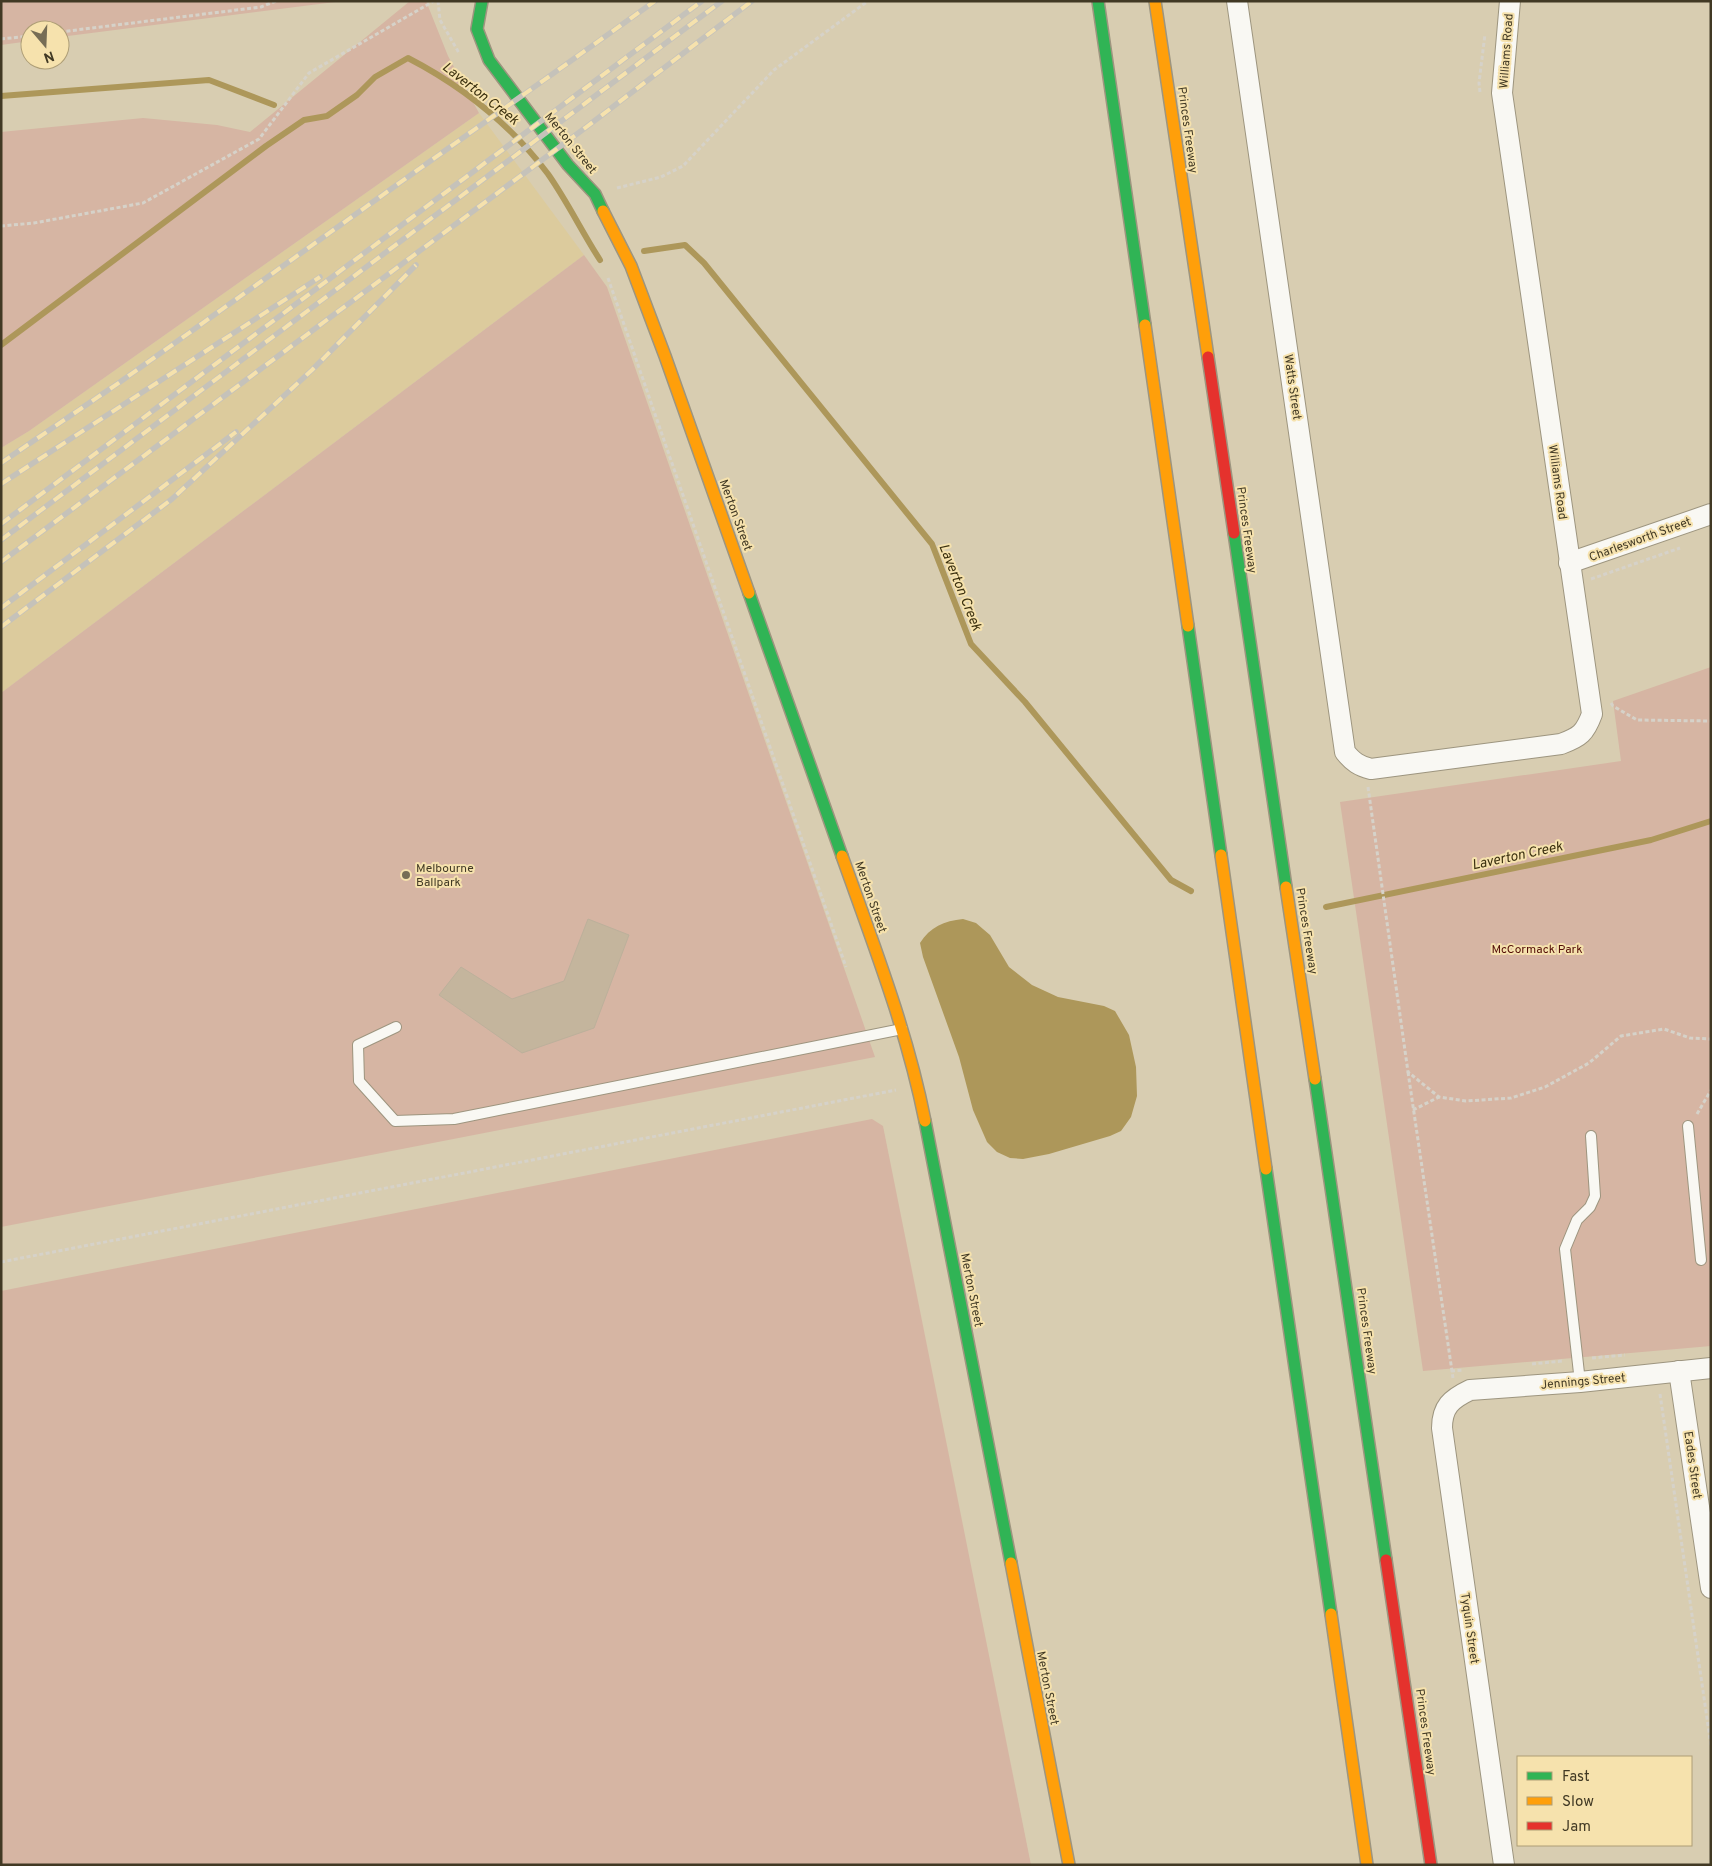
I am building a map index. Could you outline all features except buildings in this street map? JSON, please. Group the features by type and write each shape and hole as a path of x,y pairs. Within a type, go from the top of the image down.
{"main road":[{"name":"Merton Street","path":"482,1 477,29 489,60 568,165 595,194 631,266 776,668 903,1029 918,1086 1069,1865"},
{"path":"1098,1 1368,1865"},
{"name":"Princes Freeway","path":"1155,1 1431,1865"}],"street":[{"name":"Watts Street","path":"1237,1 1345,752 1351,760 1360,766"},
{"name":"Williams Road","path":"1360,766 1371,769 1387,768 1562,744 1578,738 1586,728 1592,714 1502,93 1510,1"},
{"name":"Charlesworth Street","path":"1569,563 1711,514"},
{"name":"Jennings Street","path":"1456,1396 1470,1390 1580,1382 1711,1368"},
{"name":"Eades Street","path":"1679,1371 1711,1588"},
{"name":"Tyquin Street","path":"1456,1396 1444,1410 1442,1428 1504,1865"}],"lane":[{"path":"396,1027 358,1045 358,1081 395,1121 454,1119 903,1029"},
{"path":"1688,1126 1701,1260"},
{"path":"1580,1382 1565,1249 1577,1220 1590,1207 1595,1196 1591,1136"}],"path":[{"path":"70,31 261,7 276,1"},
{"path":"1,226 34,223 143,203 259,139 309,73 434,1"},
{"path":"595,194 661,177 683,166 774,70 868,1"},
{"path":"1,40 20,37"},
{"path":"605,269 846,967"},
{"path":"1588,557 1591,580 1683,547"},
{"path":"1609,700 1613,706 1637,720 1711,721"},
{"path":"1368,784 1413,1110 1456,1396"},
{"path":"1408,1072 1439,1097 1466,1101 1511,1098 1545,1087 1589,1062 1620,1036 1664,1029 1690,1038 1711,1040"},
{"path":"1,1262 918,1086"},
{"path":"1696,1114 1711,1090"},
{"path":"1413,1110 1439,1097"},
{"path":"1650,1394 1682,1391"},
{"path":"1660,1393 1711,1746"}],"shaded area":[{"path":"479,113 584,255 1,693 1,448 29,431"},
{"path":"963,919 976,923 990,935 1009,967 1032,985 1058,997 1104,1006 1115,1011 1129,1035 1136,1067 1137,1096 1131,1117 1121,1131 1049,1154 1023,1159 1010,1158 997,1152 987,1142 973,1110 959,1057 923,957 920,943 928,933 938,926 950,921"}],"green space":[{"path":"1,1 343,1 70,36 70,20 20,20 20,42 1,45"},
{"path":"410,1 426,1 448,56 479,113 29,431 1,448 1,132 143,118 217,125 250,132"},
{"name":"Melbourne Ballpark","path":"584,255 607,287 875,1057 1,1227 1,693"},
{"name":"McCormack Park","path":"1711,667 1711,1346 1423,1371 1340,802 1621,761 1613,701"},
{"path":"872,1119 883,1126 1031,1865 1,1865 1,1291"}],"waterway":[{"name":"Laverton Creek","path":"1,345 266,146 304,120 327,116 357,95 375,77 408,58 466,94 502,123 518,139 548,174 600,260"},
{"name":"Laverton Creek","path":"1,96 209,80 274,105"},
{"name":"Laverton Creek","path":"644,251 685,245 704,263 932,544 971,644 1025,702 1171,880 1191,891"},
{"name":"Laverton Creek","path":"1326,907 1651,840 1711,821"}],"railway":[{"path":"1,463 120,382 655,1"},
{"path":"1,524 702,1"},
{"path":"1,540 722,1"},
{"path":"1,562 585,128 752,1"},
{"path":"1,627 172,499 312,370 416,265"},
{"path":"1,484 320,277"},
{"path":"1,608 236,432"}],"traffic: fast":[{"path":"482,1 477,29 489,60 568,165 595,194 603,211"},
{"path":"1098,1 1145,325"},
{"path":"1234,533 1286,887"},
{"path":"749,593 842,856"},
{"path":"1188,626 1221,855"},
{"path":"1315,1079 1386,1560"},
{"path":"925,1121 1011,1563"},
{"path":"1266,1169 1331,1614"}],"traffic: slow":[{"path":"1155,1 1208,357"},
{"path":"603,211 631,266 749,593"},
{"path":"1145,325 1188,626"},
{"path":"1221,855 1266,1169"},
{"path":"842,856 899,1020 918,1087 925,1121"},
{"path":"1286,887 1315,1079"},
{"path":"1011,1563 1069,1865"},
{"path":"1331,1614 1367,1865"}],"traffic: jam":[{"path":"1208,357 1234,533"},
{"path":"1386,1560 1431,1865"}],"place":[{"name":"Melbourne Ballpark","path":"406,875"}]}
